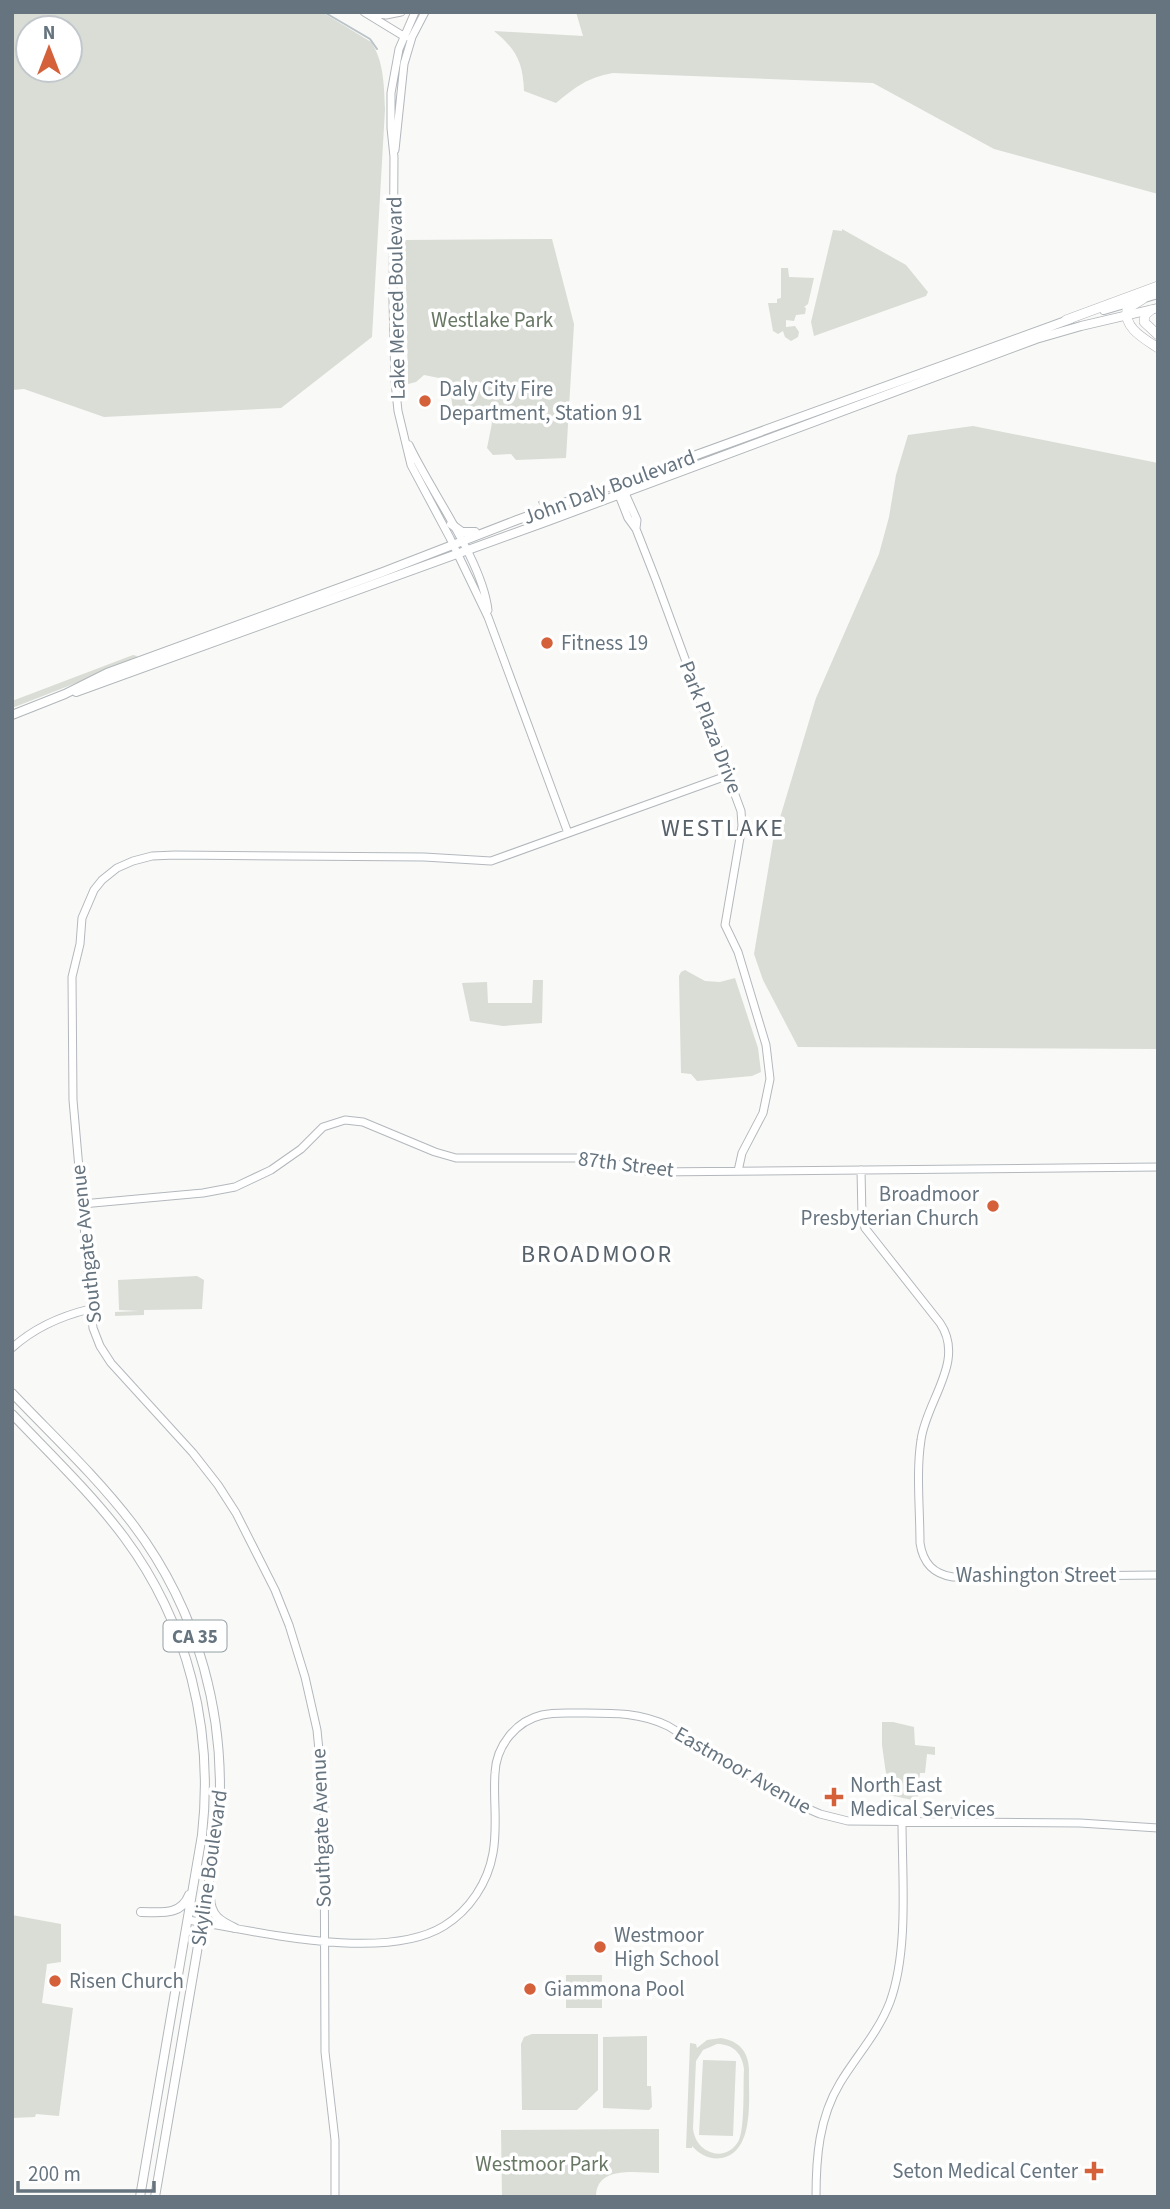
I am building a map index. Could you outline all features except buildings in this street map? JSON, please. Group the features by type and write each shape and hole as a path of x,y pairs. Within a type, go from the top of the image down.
{"highway":[{"path":"1066,320 1158,286"},
{"path":"1143,299 1128,308 1126,315 1134,331 1158,348"},
{"path":"1154,309 1145,315 1144,323 1158,335"}],"main road":[{"name":"John Daly Boulevard","path":"12,715 65,694 107,673 522,519 1066,320 1158,294"},
{"name":"John Daly Boulevard","path":"65,694 112,680 1037,339 1154,309"},
{"path":"452,524 460,531 469,533 511,519 522,519"},
{"name":"Skyline Boulevard","path":"12,1390 133,1524 166,1575 192,1630 210,1688 219,1748 219,1809 203,1923 155,2197"},
{"name":"Skyline Boulevard","path":"13,1416 118,1529 152,1580 175,1626 196,1693 204,1744 205,1805 197,1872 140,2197"},
{"path":"141,1912 171,1912 182,1907 188,1899 197,1872"},
{"path":"210,1880 210,1904 213,1913 219,1920 235,1928"}],"street":[{"path":"367,12 386,15 401,12"},
{"path":"367,12 407,38"},
{"name":"Lake Merced Boulevard","path":"415,12 395,64 391,88 395,382 398,411 408,458 420,484 462,552 487,604 488,617 568,834"},
{"name":"Lake Merced Boulevard","path":"407,38 425,12"},
{"name":"Lake Merced Boulevard","path":"405,438 452,524 457,543"},
{"path":"419,467 420,484 431,488"},
{"name":"Park Plaza Drive","path":"615,485 623,493 628,518 636,529 740,805 742,821 725,925 738,952 766,1045 770,1079 763,1113 742,1153 738,1171"},
{"name":"Southgate Avenue","path":"335,2197 335,2145 325,2052 325,1818 321,1766 309,1695 289,1625 261,1558 228,1500 178,1436 111,1363 96,1338 90,1309 72,1100 71,982 80,944 82,918 94,890 109,874 133,861 159,856 416,857 491,861 729,775"},
{"name":"87th Street","path":"82,1203 203,1193 235,1187 271,1170 301,1149 323,1127 345,1120 363,1122 456,1158 588,1158 644,1171 1158,1167"},
{"name":"Washington Street","path":"861,1170 862,1221 865,1228 940,1323 948,1339 949,1360 925,1425 920,1450 920,1543 927,1563 939,1573 953,1577 1158,1575"},
{"path":"12,1348 50,1321 90,1309"},
{"name":"Eastmoor Avenue","path":"325,1942 398,1941 416,1938 445,1925 464,1910 479,1890 490,1866 495,1844 495,1767 506,1740 521,1725 542,1715 638,1715 668,1726 804,1808 848,1821 1088,1823 1158,1828"},
{"path":"816,2197 818,2148 828,2108 841,2082 879,2027 897,1979 902,1940 902,1821"},
{"path":"188,1920 325,1942"}],"green space":[{"path":"12,12 322,12 371,42 381,65 385,109 372,337 281,408 104,417 24,389 12,390"},
{"path":"576,12 1158,12 1158,194 994,149 873,83 613,73 582,84 556,103 524,91 517,57 494,31 583,36"},
{"path":"842,229 906,265 928,292 926,296 814,336 811,322 833,230"},
{"name":"Westlake Park","path":"552,239 574,324 566,458 516,460 511,454 493,455 487,448 491,419 453,410 450,388 439,378 424,375 416,382 408,384 405,240"},
{"path":"781,268 788,268 789,277 814,278 808,304 804,307 805,314 796,315 794,321 786,320 786,327 795,326 799,332 798,337 791,341 785,337 783,331 778,334 773,331 768,303 777,303 777,299 781,298"},
{"path":"973,426 1158,463 1158,1049 798,1047 763,980 754,954 773,841 816,698 879,554 896,475 908,435"},
{"path":"133,655 137,656 135,660 12,708 12,701"},
{"path":"685,970 705,981 720,982 735,978 758,1048 761,1072 752,1076 697,1081 691,1074 681,1073 679,976"},
{"path":"533,980 543,980 542,1023 503,1026 470,1021 462,983 487,982 488,1003 532,1003"},
{"path":"197,1276 204,1280 202,1309 144,1310 144,1315 115,1316 115,1312 139,1311 119,1310 118,1280"},
{"path":"882,1722 914,1727 915,1745 935,1747 935,1755 927,1754 925,1773 920,1773 917,1801 889,1795 882,1745"},
{"path":"12,1915 61,1924 61,1962 47,1964 42,2003 73,2008 59,2116 36,2114 35,2117 12,2118"},
{"path":"566,1975 602,1975 602,2008 566,2008"},
{"path":"532,2034 598,2034 598,2090 577,2110 522,2110 521,2044 524,2037"},
{"path":"647,2036 647,2086 651,2086 652,2107 649,2110 603,2108 603,2037"},
{"path":"721,2038 733,2042 744,2052 749,2069 749,2107 745,2134 733,2153 722,2158 706,2156 692,2146 686,2148 690,2043 696,2044 697,2048 707,2040","holes":["717,2044 736,2050 744,2069 739,2140 734,2147 720,2154 705,2150 695,2137 693,2128 696,2061 703,2050"]},
{"path":"703,2060 736,2061 733,2136 699,2135"},
{"name":"Westmoor Park","path":"659,2129 659,2173 629,2172 610,2175 598,2187 596,2197 502,2197 501,2130"}],"waterway":[{"path":"324,12 370,39 377,49"},
{"path":"541,505 539,502 544,501"}],"place":[{"name":"Daly City Fire Department, Station 91","path":"425,401"},
{"name":"Fitness 19","path":"547,643"},
{"name":"Broadmoor Presbyterian Church","path":"993,1206"},
{"name":"North East Medical Services","path":"834,1797"},
{"name":"Westmoor High School","path":"600,1947"},
{"name":"Risen Church","path":"55,1981"},
{"name":"Giammona Pool","path":"530,1989"},
{"name":"Seton Medical Center","path":"1094,2171"}],"district":[{"name":"WESTLAKE","path":"723,828"},
{"name":"BROADMOOR","path":"597,1254"}]}
